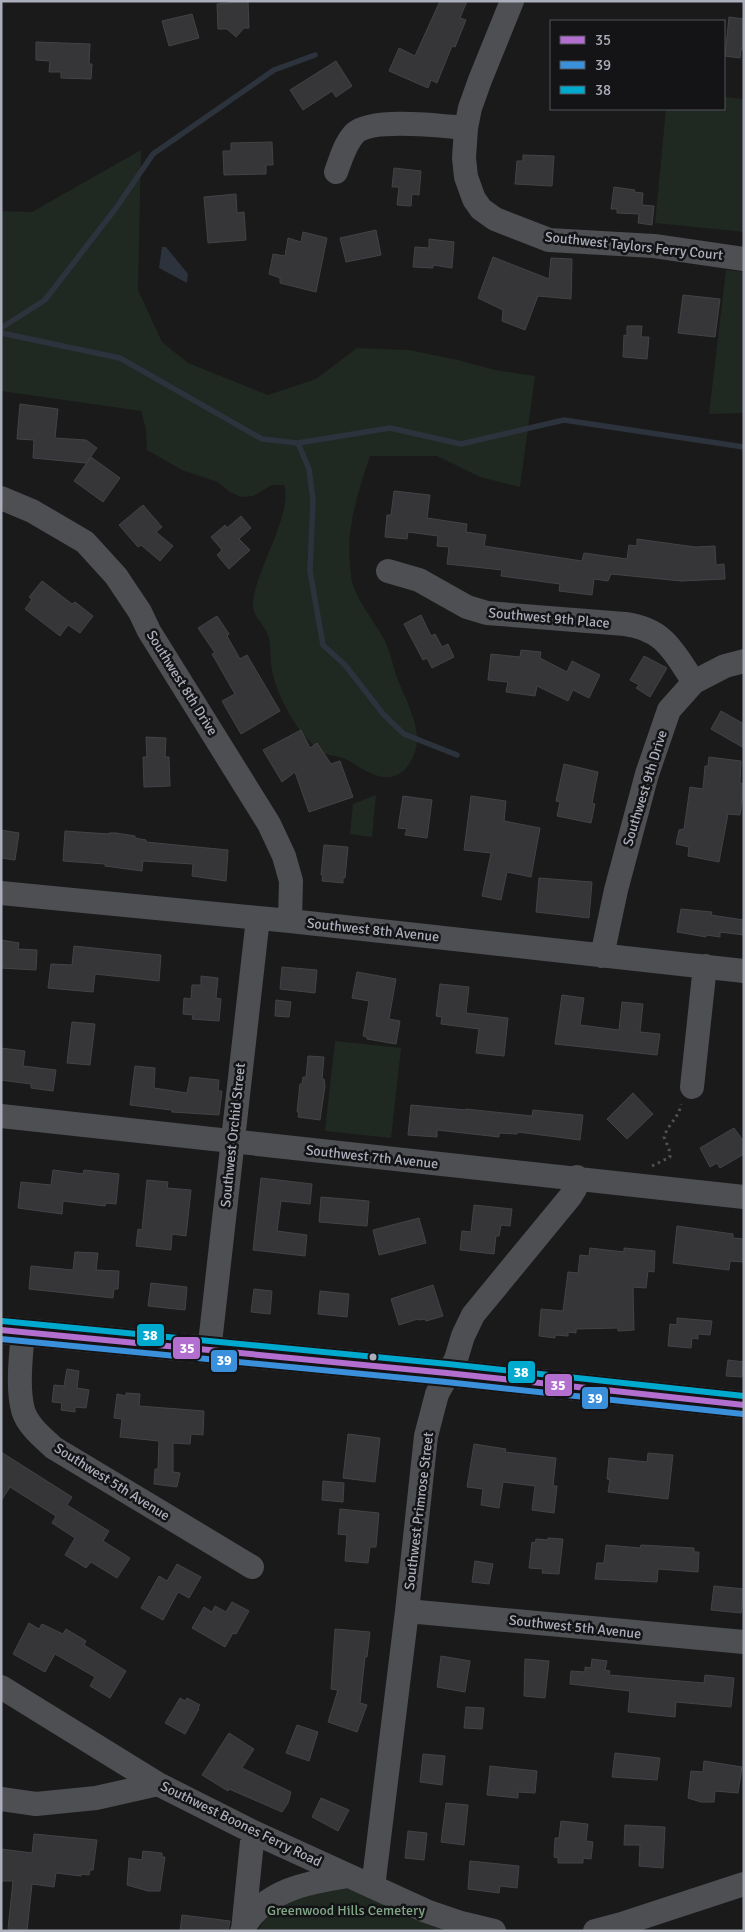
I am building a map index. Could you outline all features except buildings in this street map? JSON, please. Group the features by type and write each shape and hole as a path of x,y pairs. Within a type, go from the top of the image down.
{"main road":[{"path":"12,1331 210,1352 447,1373 744,1405"}],"street":[{"name":"Southwest Taylors Ferry Court","path":"512,1 480,80 470,108 466,128 464,158 466,177 469,189 481,209 495,219 549,240 654,246 744,259"},
{"path":"336,172 346,145 359,130 383,124 466,128"},
{"name":"Southwest 8th Drive","path":"1,498 32,511 85,542 116,576 140,612 149,631 268,824 284,856 291,881 290,921"},
{"name":"Southwest 9th Place","path":"388,571 419,580 475,611 625,624 648,629 668,645 694,682"},
{"name":"Southwest 9th Drive","path":"602,956 616,890 647,774 669,710 694,682 725,666 744,661"},
{"name":"Southwest 8th Avenue","path":"1,893 290,921 744,971"},
{"name":"Southwest Orchid Street","path":"210,1352 258,918"},
{"path":"692,1088 705,966"},
{"name":"Southwest 7th Avenue","path":"1,1116 232,1142 577,1177 744,1197"},
{"name":"Southwest Primrose Street","path":"373,1887 407,1611 426,1436 437,1394 456,1359 463,1336 473,1315 570,1197 575,1189 577,1177"},
{"name":"Southwest 5th Avenue","path":"12,1331 20,1377 23,1411 35,1430 54,1448 252,1567"},
{"name":"Southwest 5th Avenue","path":"407,1611 744,1642"},
{"name":"Southwest Boones Ferry Road","path":"1,1687 158,1784 253,1832 435,1914 494,1931"},
{"path":"1,1799 36,1804 96,1798 158,1784"},
{"path":"243,1930 253,1832"},
{"path":"243,1930 259,1908 288,1889 308,1883 349,1876"},
{"path":"595,1931 744,1884"}],"path":[{"path":"667,1160 670,1154 664,1137 665,1133 680,1113 683,1098 692,1088"}],"green space":[{"path":"725,97 744,99 744,232 655,223 666,110 725,110"},
{"path":"141,150 138,290 162,342 188,363 268,395 316,379 357,348 409,350 495,370 535,376 520,487 480,477 437,456 370,456 351,524 350,566 356,592 387,646 415,725 417,744 415,752 407,767 397,775 391,777 377,776 345,759 326,754 315,747 299,729 280,696 272,670 268,634 255,614 253,604 260,576 284,511 286,497 284,485 272,485 253,496 241,497 230,492 218,482 182,470 147,450 146,429 141,411 1,391 1,211 32,212"},
{"path":"726,270 744,272 744,413 709,414"},
{"path":"376,795 372,837 350,834 353,804"},
{"path":"335,1041 401,1048 391,1138 325,1131"},
{"name":"Greenwood Hills Cemetery","path":"342,1888 358,1891 450,1931 258,1931 264,1920 283,1904 306,1895"}],"shaded area":[{"path":"162,247 166,247 188,274 187,283 159,268"}],"waterway":[{"path":"1,328 45,300 116,208 153,154 274,70 315,55"},
{"path":"1,333 120,358 262,439 298,443 390,428 461,444 564,420 744,447"},
{"path":"298,443 309,469 313,500 310,571 323,645 345,665 384,715 404,734 457,755"}],"transit line":[{"name":"38","path":"2,1321 448,1364 744,1396"},
{"name":"35","path":"1,1330 447,1373 744,1405"},
{"name":"39","path":"1,1339 446,1382 743,1414"}]}
